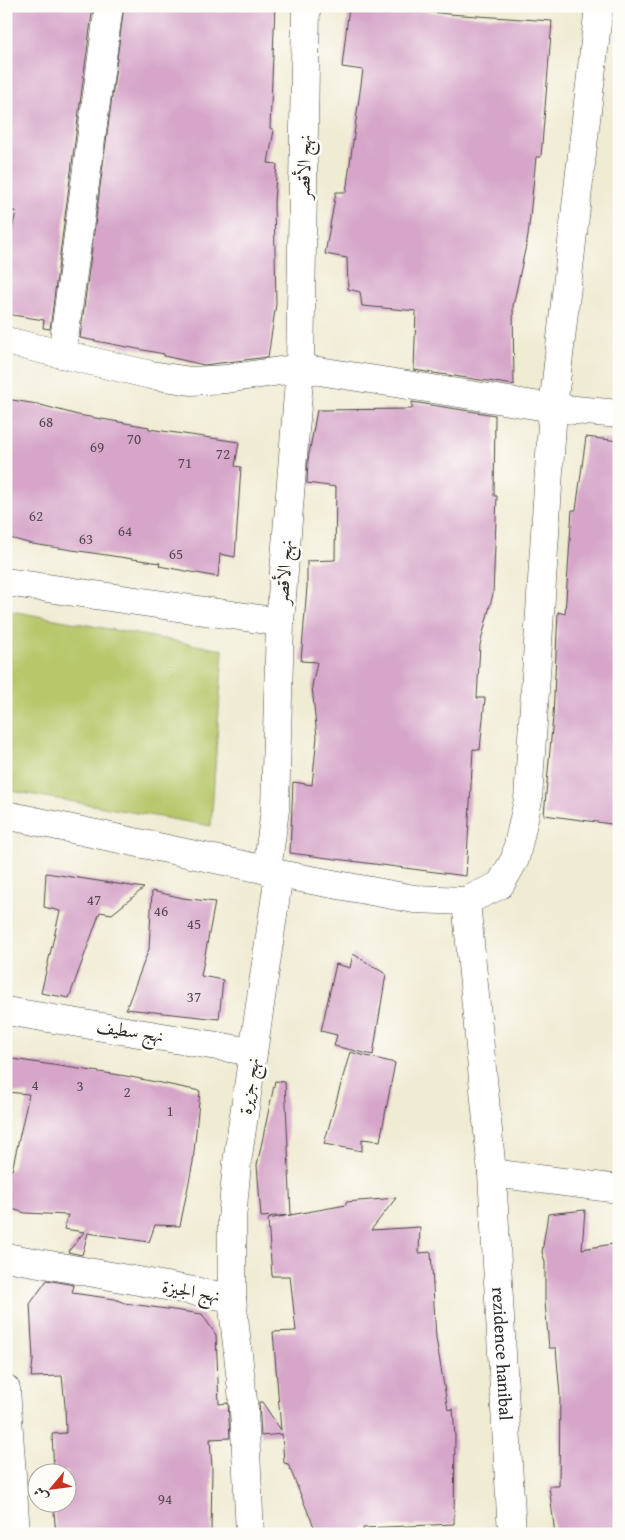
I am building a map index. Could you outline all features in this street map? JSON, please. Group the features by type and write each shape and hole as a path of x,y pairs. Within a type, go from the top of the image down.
{"street":[{"path":"62,354 109,6"},
{"name":"نهج الأقصر","path":"273,872 280,622 300,368 306,6"},
{"path":"6,815 273,872 414,899 466,901 500,885 515,859 528,800 553,408 599,6"},
{"path":"6,341 151,375 190,381 226,379 300,368 553,408 619,414"},
{"path":"6,582 280,622"},
{"name":"نهج جزيرة","path":"232,1298 234,1200 237,1163 254,1052 273,872"},
{"name":"rezidence hanibal","path":"466,901 492,1173 512,1534"},
{"name":"نهج سطيف","path":"6,1011 254,1052"},
{"path":"492,1173 619,1189"},
{"name":"نهج الجيزة","path":"6,1257 232,1298 244,1410 250,1534"},
{"path":"6,1390 16,1534"}],"green space":[{"path":"6,610 223,650 211,826 6,790"}],"building":[{"path":"6,6 93,6 50,329 43,328 44,320 6,314 6,259 16,211 6,211"},
{"path":"124,6 275,6 270,128 274,130 268,163 277,164 274,201 276,304 268,357 204,365 164,356 164,354 80,338"},
{"path":"349,6 381,6 448,14 552,21 541,157 536,157 528,236 513,306 514,385 414,370 416,311 362,306 360,292 348,289 347,258 325,254 336,192 346,192 363,70 342,67"},
{"path":"6,399 37,404 78,415 149,427 149,429 239,442 235,466 241,467 235,557 220,554 218,577 159,566 160,563 32,544 6,537"},
{"path":"412,402 495,415 494,496 497,496 493,594 480,645 477,698 485,698 480,750 473,749 466,876 290,853 293,782 312,785 317,737 312,686 317,662 301,661 307,587 307,561 335,560 336,487 307,483 308,460 317,410 412,409"},
{"path":"586,437 619,441 619,825 544,815 553,717 558,612 565,614 572,510 576,510"},
{"path":"46,873 144,888 112,914 100,912 69,998 41,993 60,911 44,907"},
{"path":"152,891 183,898 215,902 201,976 223,980 219,1019 126,1009 149,949"},
{"path":"353,954 386,974 373,1055 334,1046 337,1035 321,1031 336,964 350,968"},
{"path":"350,1052 395,1063 380,1141 362,1139 362,1151 324,1144"},
{"path":"6,1058 126,1076 200,1091 193,1162 180,1226 155,1225 149,1242 88,1233 82,1255 68,1252 84,1232 64,1229 68,1215 25,1213 6,1207 6,1170 12,1170 29,1094 6,1092"},
{"path":"275,1081 285,1082 291,1215 261,1217 257,1165"},
{"path":"396,1198 371,1230 420,1227 419,1253 431,1252 436,1338 448,1410 453,1409 455,1436 454,1524 363,1528 364,1534 317,1534 288,1464 284,1463 282,1434 261,1436 259,1402 262,1402 281,1430 273,1332 296,1331 290,1276 272,1276 268,1219 346,1205 346,1202"},
{"path":"585,1210 582,1249 619,1243 619,1532 555,1534 549,1486 559,1486 560,1395 556,1348 549,1348 545,1302 545,1262 542,1252 548,1214"},
{"path":"47,1280 74,1285 72,1293 115,1299 124,1303 202,1314 216,1335 219,1404 228,1403 230,1438 210,1439 212,1467 211,1534 56,1534 54,1512 78,1512 78,1462 53,1462 52,1434 66,1433 62,1376 31,1377 33,1360 30,1304"}]}
